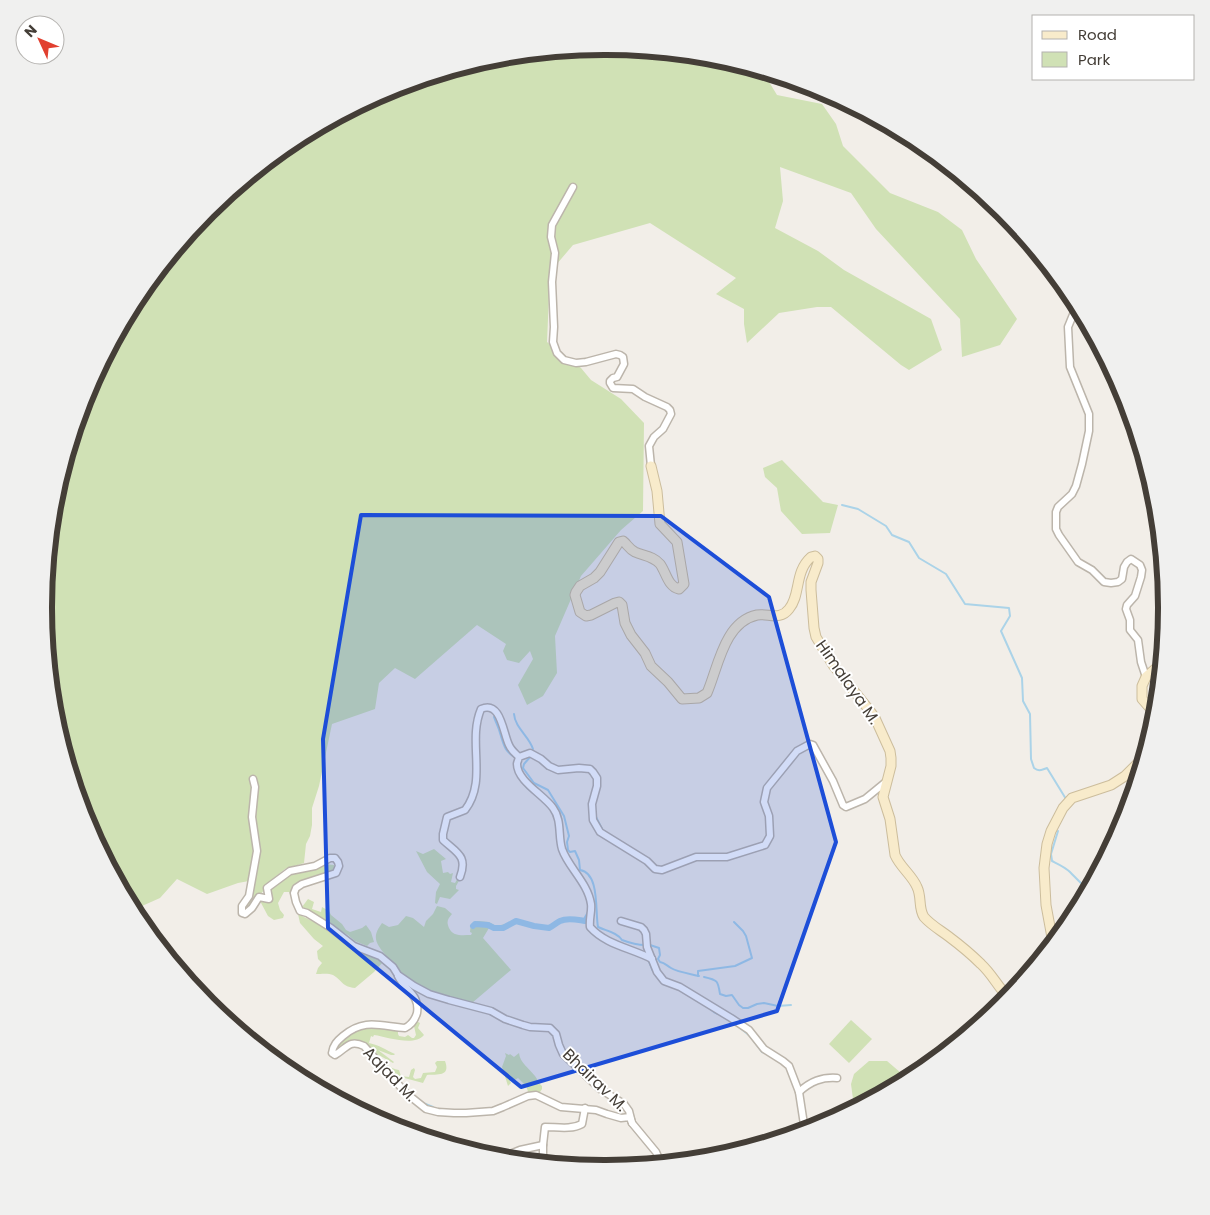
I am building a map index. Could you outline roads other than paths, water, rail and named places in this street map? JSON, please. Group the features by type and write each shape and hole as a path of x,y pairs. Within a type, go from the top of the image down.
{"street":[{"path":"573,188 552,226 551,237 555,253 552,282 553,342 557,353 564,360 576,363 620,354 623,357 624,364 617,377 610,381 611,385 614,388 633,389 670,410 671,414 666,423 649,446 651,466"},
{"path":"1073,315 1068,327 1070,367 1089,414 1089,431 1076,486 1072,494 1058,506 1056,529 1078,562 1092,570 1104,582 1115,583 1122,579 1124,567 1131,559 1140,566 1142,570 1139,586 1126,609 1130,620 1130,630 1138,640 1141,662 1146,677"},
{"name":"Himalaya M.","path":"651,466 657,491 660,524 677,542 684,584 679,589 674,588 671,586 658,562 649,556 632,550 623,541 619,542 600,572 576,592 575,597 580,612 583,616 587,616 619,602 622,605 625,623 630,636 645,653 652,666 682,699 700,698 707,693 732,632 742,622 757,615 781,615 790,609 803,568 811,557 815,556 818,558 811,582 816,636 833,665 870,711 888,744 891,758 884,797 890,819 897,861 917,887 922,914 932,925 988,970 1003,990"},
{"path":"1148,706 1142,699 1142,686 1146,677 1154,670"},
{"path":"460,877 464,867 461,856 443,840 443,834 447,817 465,810 474,794 477,772 476,722 481,709 486,707 492,708 499,716 509,745 519,757"},
{"path":"519,757 530,753 542,759 548,766 558,770 590,769 596,778 597,786 592,804 593,820 600,832 655,868 662,870 696,857 727,857 765,845 770,836 769,816 764,802 767,788 797,751 810,744 833,781 843,805 846,807 865,799 887,781"},
{"path":"519,757 517,765 522,778 547,800 555,810 560,826 563,852 586,889 591,904 590,927 597,935 611,943 634,950 652,959"},
{"path":"1050,933 1046,905 1044,868 1047,844 1063,808 1072,798 1111,785 1126,776 1133,768"},
{"path":"253,779 255,787 252,817 257,851 249,896 242,906 242,913 246,914 259,897 269,898 267,888 290,871 315,866 330,858 335,858 339,866 336,874 302,884 296,888 294,894 300,910 331,928 354,946 380,956 398,974"},
{"path":"621,921 641,927 646,934 648,947 657,972 664,981 680,987 749,1030 764,1050 789,1066 799,1092 804,1123"},
{"name":"Bhairav M.","path":"398,974 429,994 491,1011 505,1019 530,1027 550,1028 556,1034 564,1054 600,1089 624,1104 629,1111 632,1123"},
{"name":"Aajad M.","path":"398,974 401,981 412,992 418,1007 416,1017 410,1025 404,1028 366,1024 349,1031 336,1043 332,1053 335,1055 351,1043 358,1043 364,1046 406,1093 426,1109 438,1112 466,1113 493,1111 528,1096 536,1096 560,1107 585,1108 621,1118 630,1117 632,1123 658,1157"},
{"path":"799,1092 808,1084 829,1077 837,1078"},
{"path":"543,1156 542,1145 545,1127 578,1126 582,1124 585,1108"},
{"path":"515,1152 542,1145"}],"waterway":[{"path":"842,505 858,509 886,526 892,535 909,542 919,558 946,574 965,604 1009,608 1010,616 1001,631 1022,678 1023,701 1030,714 1031,759 1034,768 1040,770 1047,768 1066,799"},
{"path":"514,714 517,724 533,749"},
{"path":"494,717 505,747 516,758"},
{"path":"531,756 523,768 534,783 548,790 564,816 569,836 567,842 568,850 570,852 575,851 579,860 580,870 591,878 594,885 598,927 614,933 622,940 645,945"},
{"path":"524,784 531,791"},
{"path":"552,812 556,821"},
{"path":"595,815 603,831"},
{"path":"1058,831 1051,854 1052,861 1068,870 1083,884"},
{"path":"585,921 584,919 588,912"},
{"path":"473,926 475,924 503,928 516,921 549,928 566,919 585,921"},
{"path":"698,976 698,971 735,966 752,958 746,936 734,922"},
{"path":"650,945 659,948 660,955 658,959 660,962 677,971 699,976"},
{"path":"648,959 653,971"},
{"path":"704,977 715,980 720,994 732,995 743,1008 764,1003 778,1006 791,1005"},
{"path":"708,1007 718,1014"},
{"path":"739,1027 765,1053"},
{"path":"423,1103 433,1107"}]}
